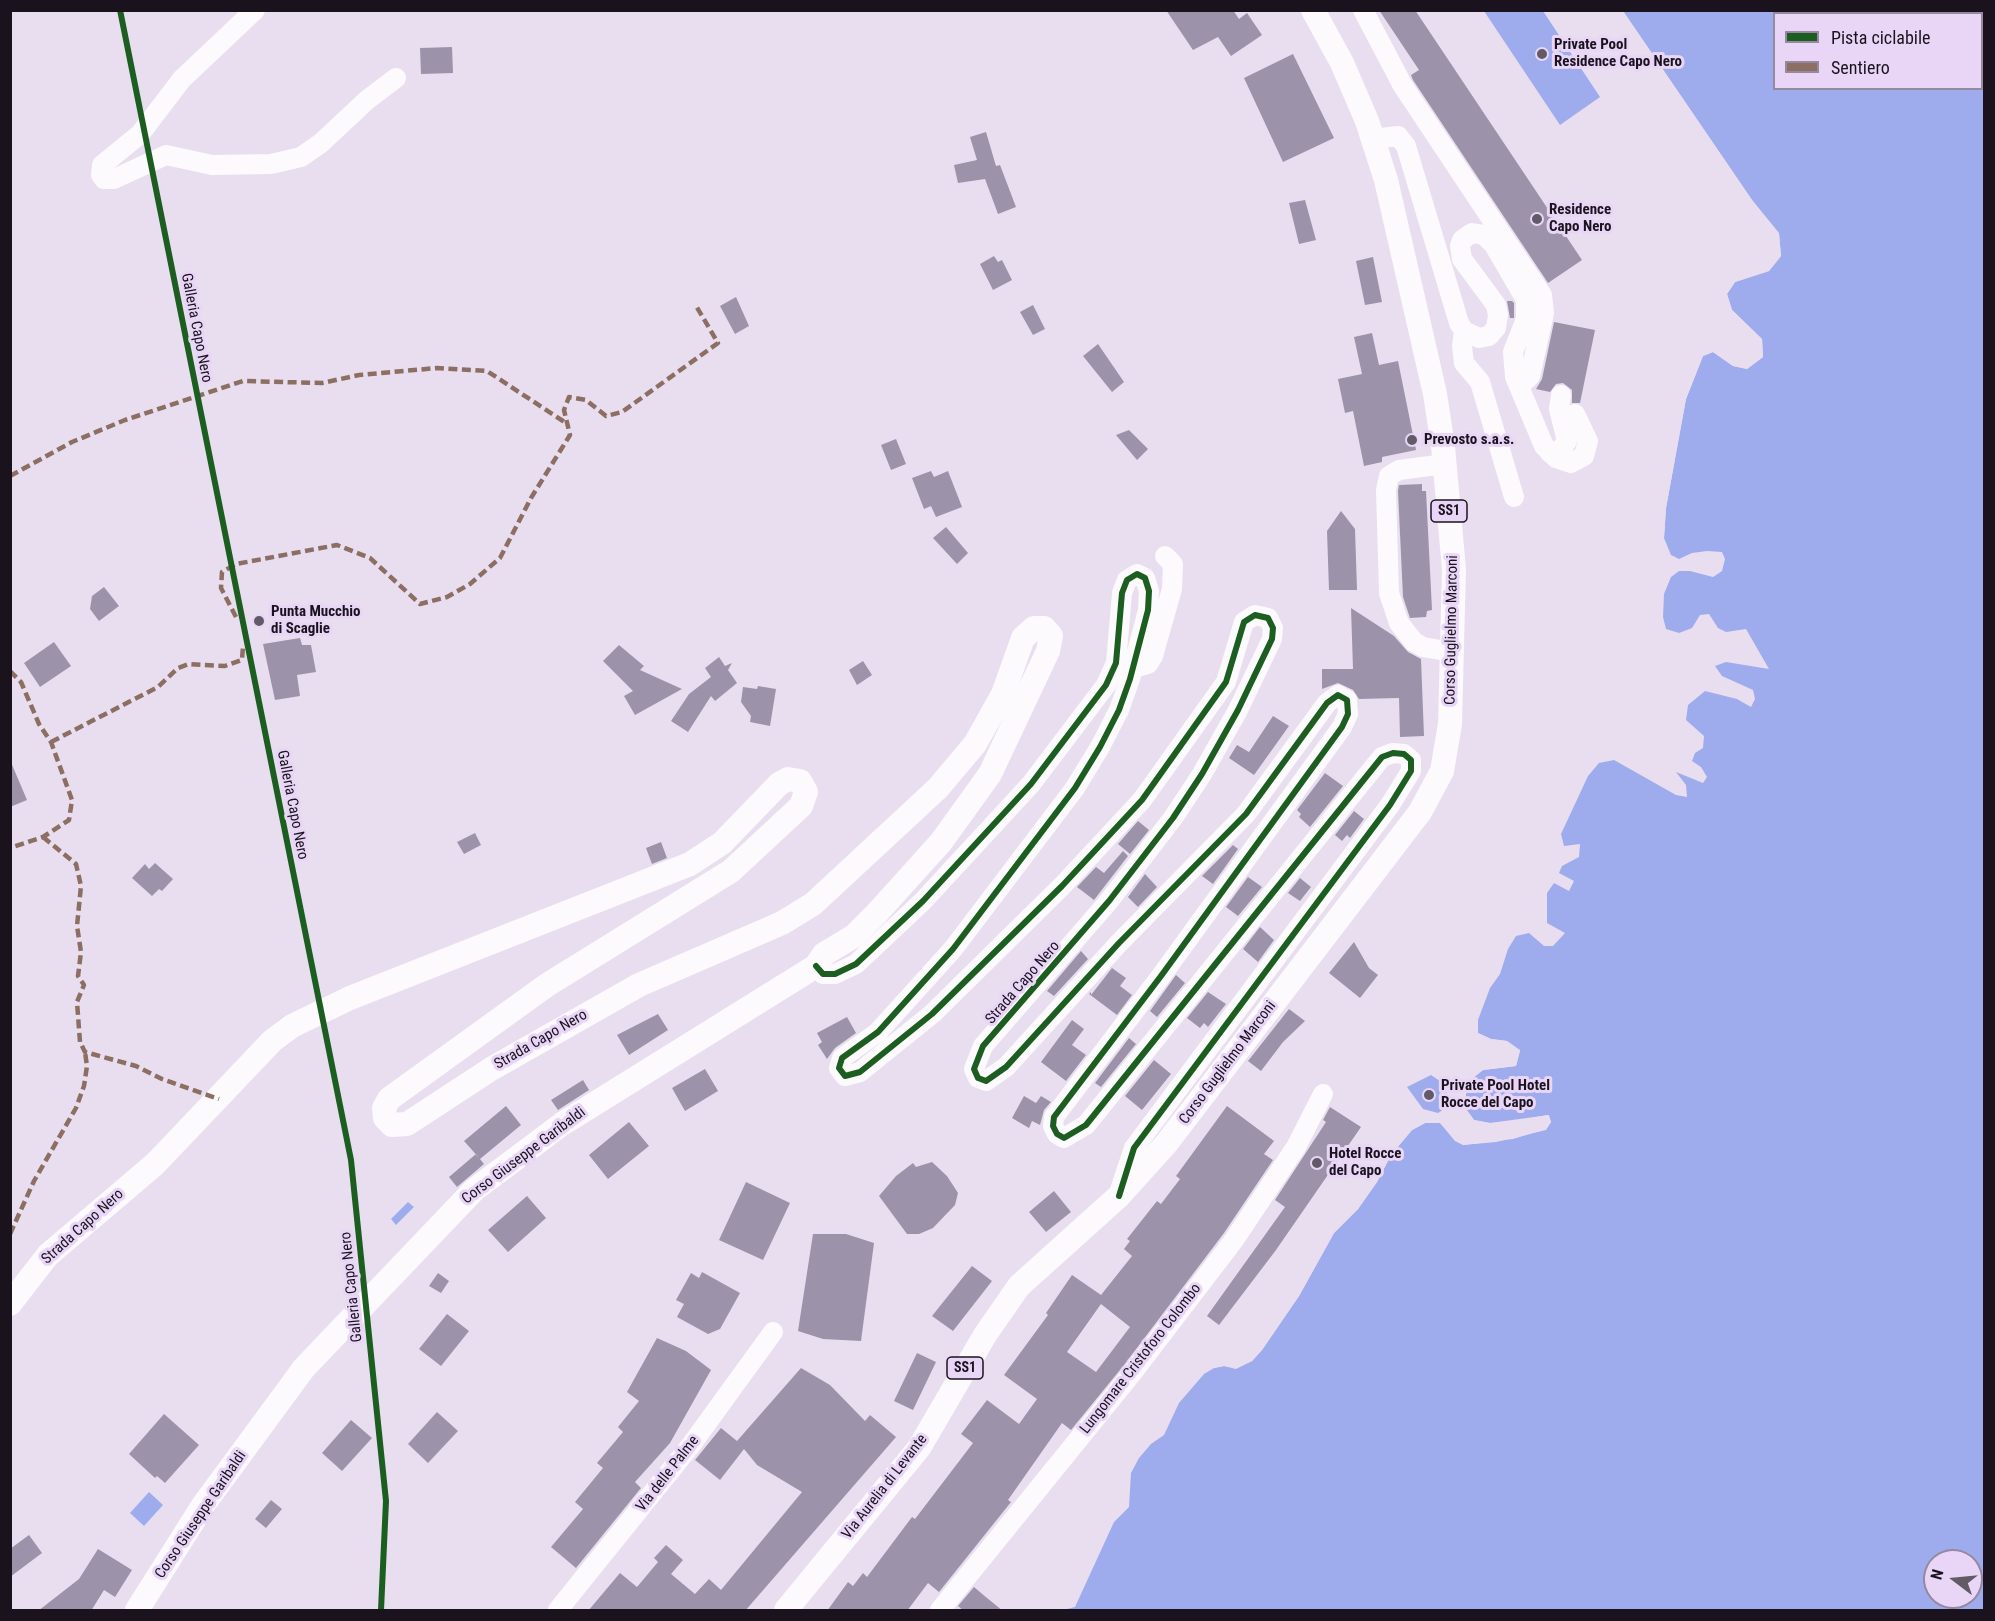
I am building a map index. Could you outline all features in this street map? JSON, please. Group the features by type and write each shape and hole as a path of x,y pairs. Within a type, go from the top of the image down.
{"main road":[{"name":"Corso Guglielmo Marconi","path":"1166,1144 1431,794 1442,771 1448,742 1454,570 1445,464 1435,394 1386,180 1342,63 1313,10"},
{"name":"Strada Capo Nero","path":"10,1304 48,1255 155,1164 272,1041 292,1026 350,998 690,864 722,843 779,784 788,778 800,781 806,792 801,806 731,871 547,985 389,1099 384,1108 385,1118 392,1125 407,1124 491,1069 639,984 782,923 813,903 890,835 955,769 987,726 1003,694 1023,638 1034,628 1044,628 1050,636 1048,651 1001,754 977,794 942,842 877,913 854,936 824,954 816,966"},
{"name":"Corso Giuseppe Garibaldi","path":"137,1611 204,1504 304,1368 474,1190 562,1124 816,966"},
{"name":"Via Aurelia di Levante","path":"786,1611 919,1448 985,1335 1019,1286 1119,1196 1166,1144"}],"street":[{"path":"255,10 182,79 140,134 102,165 101,175 104,179 114,179 166,155 212,165 271,164 301,157 321,143 381,88 396,78"},
{"path":"1363,10 1403,86 1542,295 1544,313 1530,376 1519,386"},
{"path":"1372,139 1398,136 1406,146 1464,331 1461,346 1464,363 1480,382 1514,497"},
{"path":"1464,331 1479,338 1489,336 1498,321 1494,299 1459,253 1462,240 1467,235 1478,233 1494,245 1526,300 1526,319 1512,361 1537,433 1550,453 1556,458 1571,463 1584,456 1587,441 1575,414"},
{"path":"1550,453 1559,452 1567,441 1559,409 1561,395"},
{"path":"1445,464 1399,470 1389,476 1386,490 1389,593 1399,623 1414,642 1423,647 1452,651"},
{"path":"1134,668 1148,664 1153,656 1172,589 1173,564 1165,556"},
{"name":"Strada Capo Nero","path":"816,966 823,974 835,974 856,964 923,901 1031,784 1106,685 1116,663 1122,593 1126,580 1137,574 1145,578 1149,591 1144,632 1134,668 1119,710 1075,788 953,949 878,1032 842,1058 839,1068 845,1076 860,1072 932,1014 1070,878 1142,800 1226,682 1244,622 1250,616 1264,616 1272,624 1272,639 1238,710 1202,774 1173,818 1109,901 983,1046 974,1069 978,1078 986,1081 1006,1068 1119,944 1246,814 1328,702 1338,695 1347,700 1348,714 1342,727 1168,967 1054,1116 1053,1126 1058,1134 1064,1138 1086,1125 1382,757 1393,753 1404,754 1411,760 1411,771 1389,805 1134,1148 1119,1196"},
{"name":"Lungomare Cristoforo Colombo","path":"940,1611 1126,1381 1234,1240 1296,1147 1323,1094"},
{"name":"Via delle Palme","path":"558,1611 691,1445 773,1332"}],"water":[{"name":"Private Pool Residence Capo Nero","path":"1484,11 1543,11 1600,97 1560,125"},
{"path":"1623,11 1984,11 1984,1610 1063,1610 1075,1607 1114,1522 1129,1507 1131,1473 1139,1458 1151,1444 1164,1435 1179,1403 1204,1374 1214,1368 1224,1366 1236,1368 1252,1361 1262,1350 1299,1296 1334,1233 1358,1209 1377,1182 1391,1155 1412,1130 1425,1123 1440,1123 1463,1145 1513,1139 1546,1129 1551,1122 1548,1115 1490,1123 1474,1120 1466,1109 1466,1094 1471,1079 1483,1070 1516,1066 1520,1050 1507,1041 1491,1039 1478,1033 1478,1020 1490,988 1500,974 1508,949 1516,936 1529,933 1544,946 1553,946 1565,933 1547,923 1547,893 1554,883 1569,891 1574,881 1559,873 1562,866 1579,857 1580,844 1564,846 1561,834 1588,776 1599,763 1614,760 1676,795 1687,797 1686,785 1676,772 1703,783 1707,777 1701,767 1692,761 1695,753 1703,748 1704,736 1686,720 1688,705 1705,691 1737,699 1751,707 1755,699 1753,690 1722,676 1715,666 1726,662 1769,669 1746,629 1726,632 1718,628 1709,614 1700,615 1692,628 1679,633 1666,629 1663,617 1664,594 1671,577 1679,571 1690,571 1713,577 1722,571 1725,559 1722,552 1707,551 1692,553 1679,559 1671,555 1664,538 1666,508 1686,399 1703,356 1713,352 1733,366 1747,369 1763,357 1762,339 1732,310 1727,294 1735,282 1769,271 1781,256 1779,234 1752,200"},
{"name":"Private Pool Hotel Rocce del Capo","path":"1431,1075 1446,1085 1447,1107 1438,1113 1423,1109 1407,1087"},
{"path":"408,1202 414,1207 396,1225 391,1219"},
{"path":"149,1492 163,1505 144,1526 130,1513"}],"pier":[{"path":"1620,10 1623,11 1752,200 1779,233 1781,256 1769,271 1735,282 1727,294 1732,310 1762,339 1763,357 1747,369 1733,366 1713,352 1703,356 1686,399 1666,508 1664,538 1661,536 1663,507 1683,398 1701,353 1714,349 1734,363 1746,365 1760,355 1759,340 1730,312 1724,293 1734,279 1767,269 1778,255 1776,235 1749,202 1648,56"},
{"path":"1478,1033 1491,1039 1507,1041 1520,1051 1516,1066 1483,1070 1472,1079 1466,1094 1466,1109 1474,1120 1490,1123 1549,1115 1551,1122 1546,1130 1496,1142 1463,1145 1455,1141 1440,1123 1425,1123 1412,1130 1391,1155 1377,1182 1358,1209 1334,1233 1299,1296 1262,1350 1252,1361 1236,1369 1224,1366 1214,1368 1213,1365 1224,1363 1236,1365 1250,1359 1260,1348 1296,1295 1331,1231 1356,1207 1375,1180 1388,1154 1411,1127 1425,1120 1441,1120 1457,1139 1463,1142 1512,1136 1544,1127 1546,1118 1489,1126 1472,1122 1463,1111 1463,1094 1469,1077 1482,1067 1513,1063 1517,1052 1506,1044 1490,1042 1475,1035"}],"building":[{"path":"1166,10 1233,10 1239,19 1247,13 1262,35 1231,56 1218,37 1193,50"},
{"name":"Residence Capo Nero","path":"1379,10 1415,10 1582,260 1548,283 1413,80 1411,75 1419,70"},
{"path":"452,47 453,73 421,74 420,48"},
{"path":"1293,54 1334,138 1283,162 1244,78"},
{"path":"986,132 996,166 1000,165 1016,207 998,214 985,179 958,183 954,165 977,160 970,137"},
{"path":"1305,200 1316,240 1299,244 1289,203"},
{"path":"994,256 998,262 1002,260 1012,280 993,290 980,264"},
{"path":"1373,257 1382,302 1365,305 1356,261"},
{"path":"736,297 749,326 735,334 720,306"},
{"path":"1507,301 1514,303 1514,318 1510,318"},
{"path":"1033,305 1045,329 1033,335 1020,312"},
{"path":"1554,322 1595,330 1580,403 1572,403 1572,390 1563,383 1556,384 1550,392 1536,389 1542,379"},
{"path":"1372,333 1379,365 1398,361 1416,450 1382,457 1382,462 1364,466 1353,411 1345,413 1338,379 1362,374 1354,337"},
{"path":"1098,344 1124,382 1112,392 1083,356"},
{"path":"1129,430 1148,449 1137,460 1116,435"},
{"path":"896,439 906,464 891,470 881,445"},
{"path":"931,471 934,477 948,471 962,507 936,517 931,506 924,509 912,478"},
{"path":"1422,484 1422,491 1426,491 1432,610 1427,611 1426,617 1410,618 1403,597 1398,491 1399,485"},
{"path":"1341,511 1355,529 1357,590 1329,590 1327,531"},
{"path":"946,527 968,553 957,564 933,538"},
{"path":"104,587 119,606 99,621 90,609 92,596"},
{"path":"1351,608 1394,636 1408,652 1421,659 1424,736 1400,737 1399,698 1359,699 1353,690 1338,683 1322,689 1322,669 1353,669"},
{"path":"300,638 302,645 311,645 316,672 297,675 300,696 275,700 263,644"},
{"path":"54,642 71,666 40,687 24,663"},
{"path":"619,645 644,666 640,670 682,689 635,715 624,696 633,691 603,661"},
{"path":"719,657 725,666 732,663 728,670 737,683 715,701 711,696 688,732 671,721 689,694 711,677 705,668"},
{"path":"863,661 872,675 857,685 849,670"},
{"path":"758,686 776,689 770,726 750,722 751,716 741,702 743,687 757,689"},
{"path":"1273,716 1289,726 1254,775 1229,758 1237,745 1249,752"},
{"path":"10,760 27,800 10,807"},
{"path":"1325,773 1343,786 1310,827 1299,817 1301,814 1297,810"},
{"path":"1354,811 1364,819 1350,838 1347,835 1342,841 1335,835"},
{"path":"1138,821 1149,830 1130,854 1118,844"},
{"path":"475,833 481,845 464,854 457,842"},
{"path":"661,842 667,858 652,864 646,848"},
{"path":"1233,845 1238,849 1213,884 1202,876"},
{"path":"1123,851 1128,856 1094,900 1077,887 1096,867 1104,873"},
{"path":"155,863 173,879 162,891 159,889 152,896 132,878 145,864 149,869"},
{"path":"1145,874 1157,887 1138,907 1128,897"},
{"path":"1248,877 1262,887 1238,916 1226,907"},
{"path":"1300,878 1311,887 1300,901 1288,893"},
{"path":"1260,927 1274,940 1258,962 1243,949"},
{"path":"1354,942 1369,968 1378,975 1360,998 1329,973"},
{"path":"1081,951 1088,959 1054,996 1047,991"},
{"path":"1112,968 1126,978 1120,986 1132,995 1117,1015 1089,994 1091,992 1091,995"},
{"path":"1176,975 1185,983 1157,1017 1150,1011"},
{"path":"1208,992 1226,1004 1208,1027 1204,1023 1200,1028 1187,1018"},
{"path":"1289,1009 1305,1021 1283,1042 1261,1071 1248,1061"},
{"path":"658,1014 668,1030 629,1055 617,1035"},
{"path":"847,1017 856,1033 835,1048 827,1059 818,1045 822,1042 817,1033"},
{"path":"1072,1020 1084,1029 1072,1045 1086,1055 1066,1081 1041,1062"},
{"path":"1129,1038 1136,1044 1101,1087 1095,1083"},
{"path":"1154,1060 1171,1074 1142,1110 1125,1096"},
{"path":"705,1069 718,1091 685,1111 672,1088"},
{"path":"583,1080 589,1090 558,1110 551,1100"},
{"path":"1024,1096 1036,1103 1041,1096 1051,1102 1044,1110 1040,1125 1032,1121 1029,1128 1012,1118"},
{"path":"506,1106 521,1125 480,1159 464,1141"},
{"path":"1227,1106 1274,1141 1264,1154 1273,1160 1224,1233 1124,1365 1071,1430 1062,1423 1008,1500 1011,1502 939,1592 928,1583 907,1611 827,1611 848,1582 853,1586 863,1573 867,1577 912,1517 915,1519 973,1443 961,1434 987,1400 1019,1424 1037,1399 1004,1375 1048,1315 1046,1313 1072,1275 1101,1295 1132,1256 1124,1249 1130,1241 1127,1239 1157,1201 1161,1204 1180,1179 1176,1176","holes":["1101,1304 1130,1327 1096,1372 1067,1352"]},
{"name":"Hotel Rocce del Capo","path":"1330,1107 1361,1127 1276,1250 1219,1325 1207,1316 1285,1207 1275,1200 1326,1122 1323,1120"},
{"path":"629,1122 649,1146 608,1179 589,1155"},
{"path":"476,1154 484,1164 457,1187 449,1177"},
{"path":"932,1162 947,1176 958,1193 955,1205 933,1228 919,1234 907,1234 879,1196 896,1176 913,1163 916,1167"},
{"path":"746,1182 790,1203 763,1260 719,1240"},
{"path":"1054,1191 1071,1212 1046,1232 1029,1212"},
{"path":"527,1196 546,1218 508,1252 488,1230"},
{"path":"813,1234 846,1234 874,1243 861,1341 823,1339 798,1331"},
{"path":"972,1266 992,1281 953,1331 932,1316"},
{"path":"702,1272 740,1293 720,1329 708,1334 677,1317 684,1304 676,1300 691,1273 699,1278"},
{"path":"438,1273 449,1281 441,1293 429,1286"},
{"path":"447,1314 469,1331 441,1366 419,1349"},
{"path":"657,1338 686,1351 711,1370 670,1443 635,1482 641,1488 576,1568 551,1547 583,1509 575,1502 603,1468 597,1463 623,1432 618,1427 639,1401 627,1392"},
{"path":"917,1353 936,1362 913,1410 894,1401"},
{"path":"801,1368 830,1385 865,1421 870,1415 896,1437 745,1611 588,1611 620,1573 637,1587 658,1562 654,1558 666,1545 683,1560 671,1574 695,1594 709,1579 721,1590 802,1492 757,1465 744,1449 720,1480 695,1460 721,1428 737,1441"},
{"path":"437,1412 458,1431 428,1463 408,1444"},
{"path":"164,1414 199,1445 165,1483 157,1476 155,1478 129,1454"},
{"path":"351,1420 372,1438 342,1471 322,1453"},
{"path":"271,1500 282,1509 266,1528 255,1519"},
{"path":"29,1535 42,1553 10,1577 10,1549"},
{"path":"98,1549 132,1570 115,1597 104,1590 91,1611 38,1611 79,1579"},
{"path":"974,1587 1003,1611 964,1611 958,1606"}],"marked path":[{"path":"236,617 221,588 222,572 236,564 337,545 370,558 420,604 447,597 470,584 500,558 531,498 570,435 564,410 569,397 586,400 606,416 622,412 718,343 695,304"},
{"path":"10,476 72,442 125,420 243,381 322,383 359,375 437,368 487,371 566,423"},
{"path":"51,742 158,687 178,668 189,664 225,666 242,660 243,646"},
{"path":"10,671 21,682 39,724 51,742 72,800 69,820 43,837 10,848"},
{"path":"43,837 76,864 81,886 77,926 81,952 78,976 84,985 77,1002 80,1042 85,1052 136,1066 162,1079 219,1099"},
{"path":"10,1234 34,1181 76,1108 84,1086 87,1066 85,1052"}],"cycle path":[{"name":"Galleria Capo Nero","path":"120,10 351,1160 386,1501 381,1610"},
{"path":"816,966 823,974 835,974 856,964 923,901 1031,784 1106,685 1116,663 1122,593 1127,580 1137,574 1145,578 1149,591 1148,610 1130,679 1119,710 1100,747 1075,788 953,949 878,1032 842,1058 839,1068 845,1076 860,1072 932,1014 1062,886 1142,800 1226,682 1244,622 1255,615 1268,618 1273,628 1272,639 1238,710 1202,774 1173,818 1109,901 983,1046 974,1069 978,1078 986,1081 1006,1067 1119,943 1246,814 1327,703 1338,695 1347,700 1348,714 1342,727 1161,976 1054,1117 1053,1126 1057,1134 1064,1138 1086,1125 1382,757 1393,753 1404,754 1411,760 1411,771 1390,805 1134,1148 1119,1196"}],"place":[{"name":"Private Pool Residence Capo Nero","path":"1542,54"},
{"name":"Residence Capo Nero","path":"1537,219"},
{"name":"Prevosto s.a.s.","path":"1412,440"},
{"name":"Punta Mucchio di Scaglie","path":"259,621"},
{"name":"Private Pool Hotel Rocce del Capo","path":"1429,1095"},
{"name":"Hotel Rocce del Capo","path":"1317,1163"}]}
